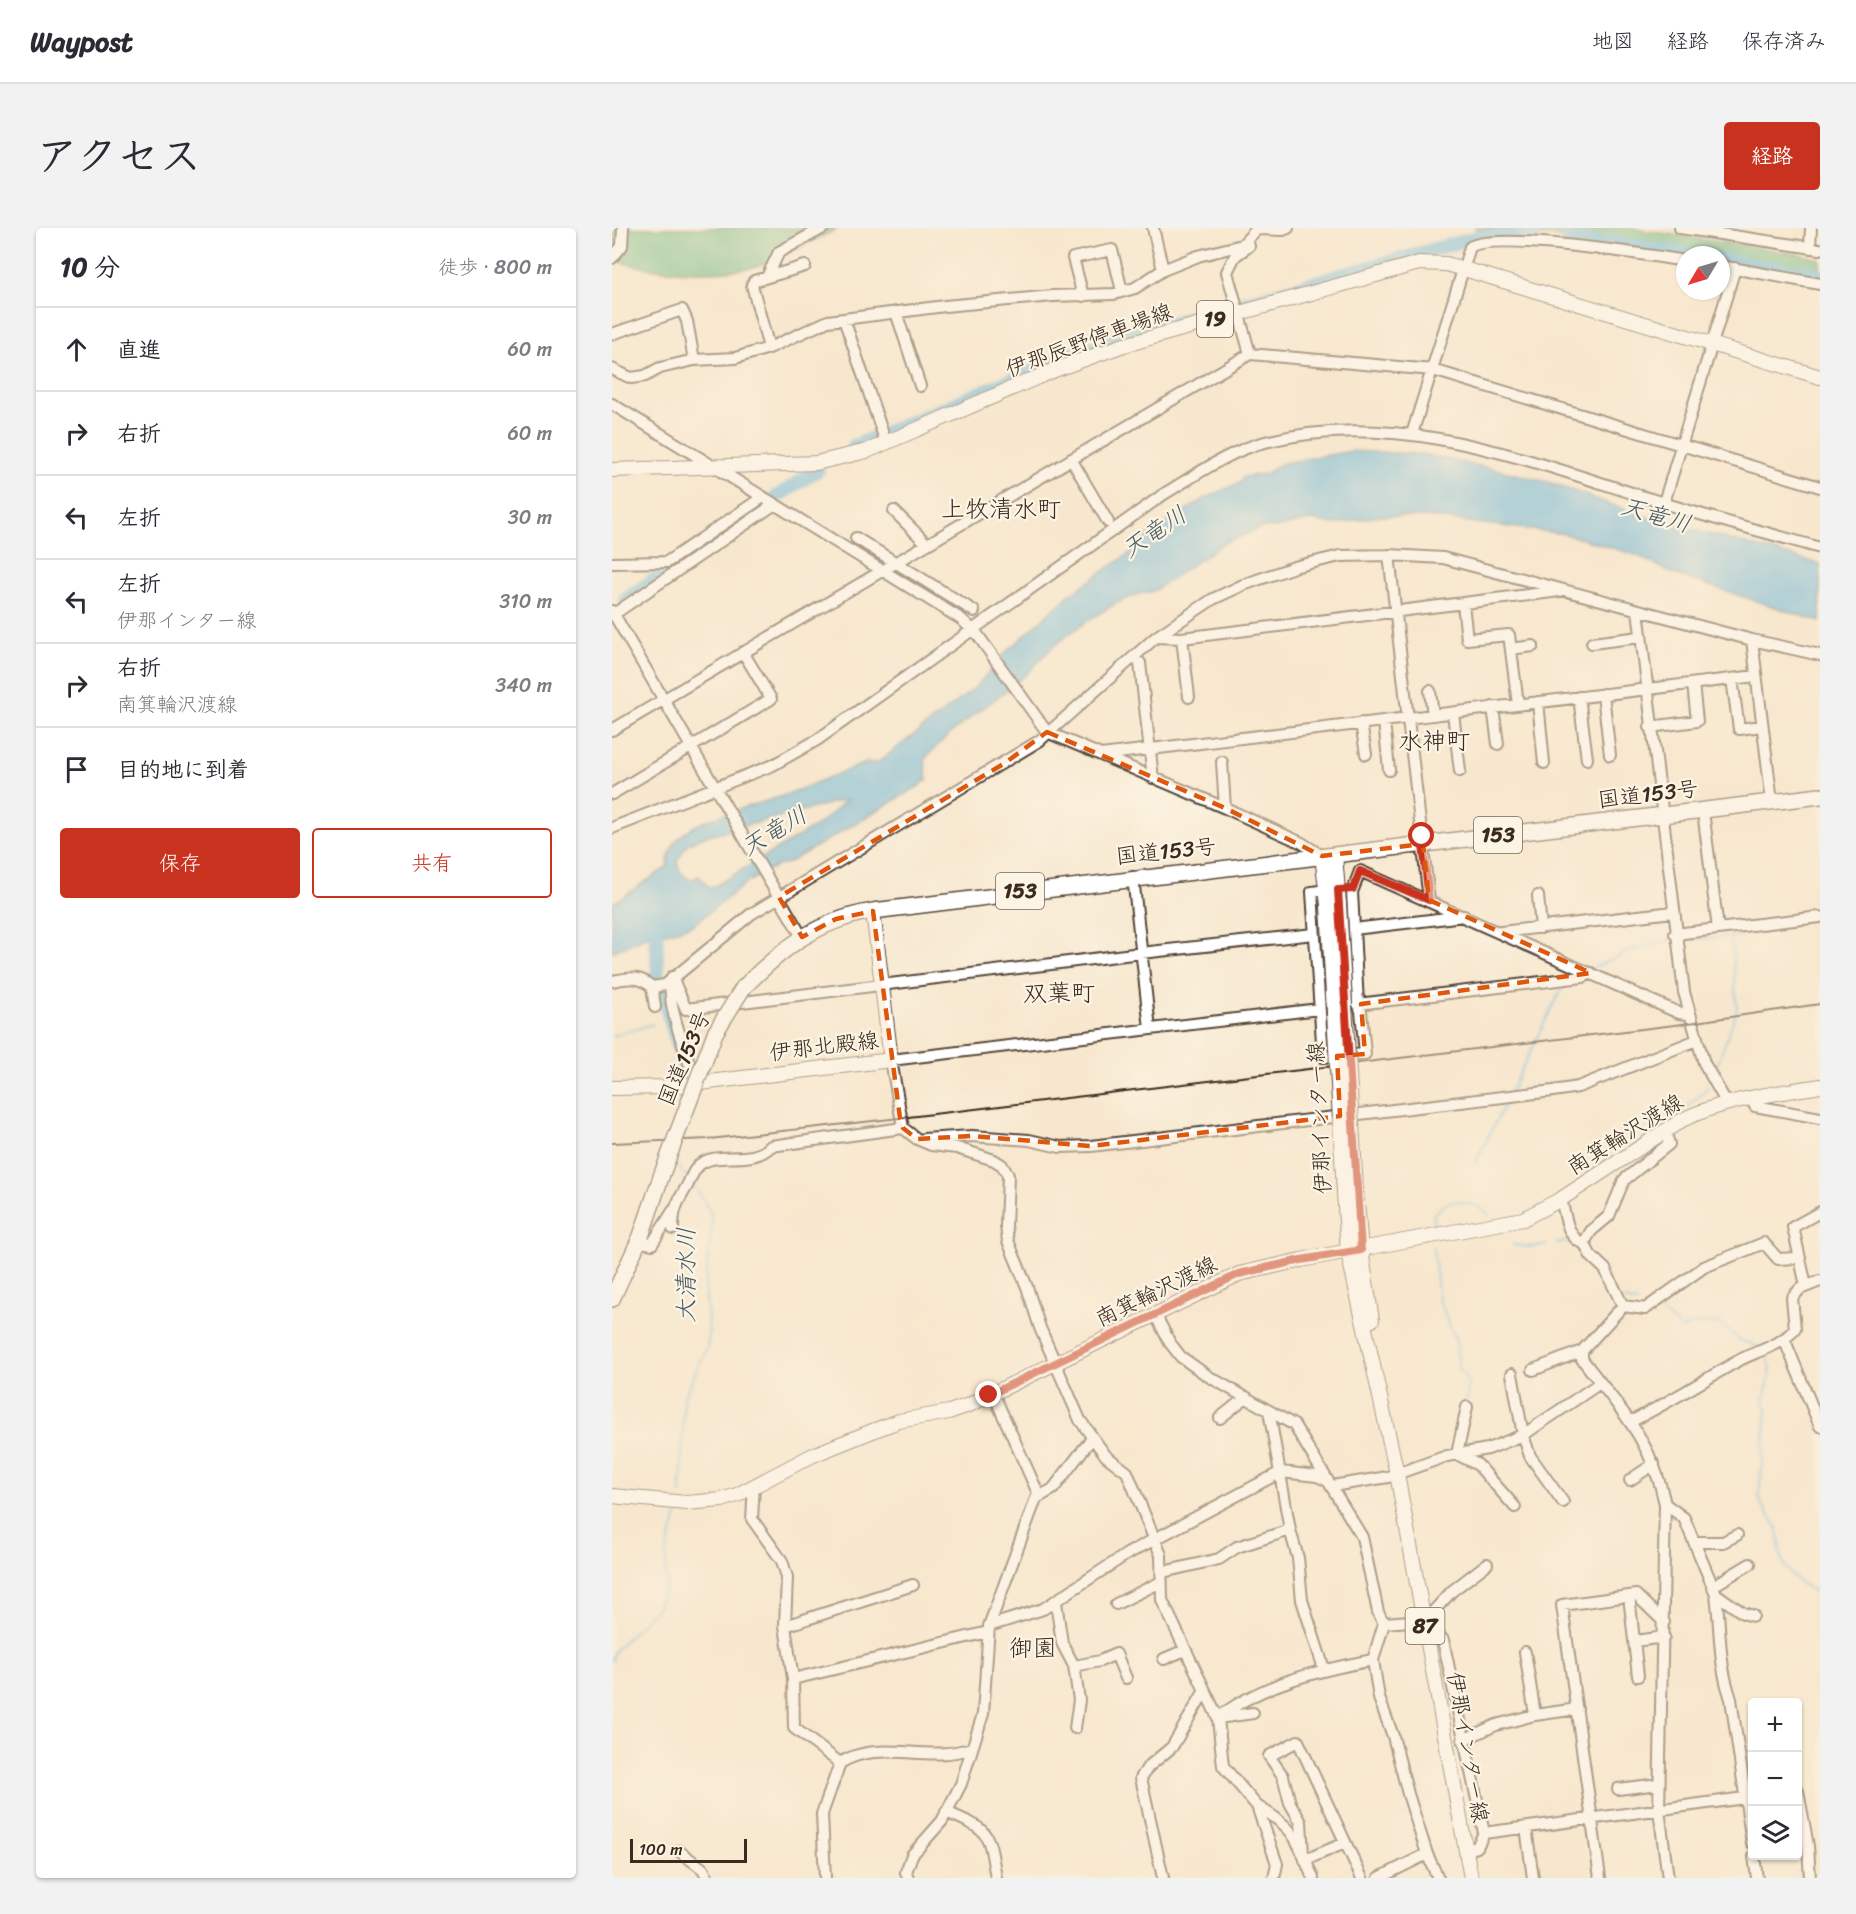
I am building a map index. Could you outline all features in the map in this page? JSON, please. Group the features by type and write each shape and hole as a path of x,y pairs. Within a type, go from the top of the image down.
{"highway":[{"name":"国道153号","path":"638,1241 715,1033 743,988 776,955 802,937 836,919 873,910 1820,796"},
{"name":"153","path":"612,1299 638,1241"}],"main road":[{"name":"伊那辰野停車場線","path":"612,471 816,463 843,459 1091,356 1238,312 1419,263 1438,263 1464,269 1820,377"},
{"name":"伊那インター線","path":"1328,856 1333,898 1354,1251 1397,1474 1428,1617 1427,1636 1471,1878"},
{"name":"伊那北殿線","path":"612,1088 690,1083 891,1060 873,910"},
{"name":"南箕輪沢渡線","path":"612,1496 638,1500 705,1503 737,1495 813,1455 875,1430 899,1421 960,1409 1239,1274 1509,1223 1529,1216 1561,1199 1682,1120 1726,1102 1820,1086"}],"street":[{"path":"612,258 622,246 623,228"},
{"path":"767,277 779,252 823,228"},
{"path":"1153,228 1162,270"},
{"path":"612,369 630,378 645,376 660,368 694,360 735,358 769,348 812,327 844,319 1053,296 1083,296 1122,291 1135,288 1162,270 1198,256 1242,245 1256,229 1288,228"},
{"path":"1680,228 1815,249 1811,228"},
{"path":"1250,354 1227,273 1235,256 1255,240 1256,229"},
{"path":"1412,434 1470,247 1485,241 1630,252 1676,260"},
{"path":"1083,296 1073,258 1112,250 1122,291"},
{"path":"769,348 753,285 754,281 805,266"},
{"path":"1730,267 1820,284"},
{"path":"1666,496 1735,268"},
{"path":"612,333 682,310 687,321 694,360"},
{"path":"896,312 920,386"},
{"path":"844,319 886,443"},
{"path":"612,730 1250,354 1433,370 1820,487"},
{"path":"612,404 882,570 976,632 1045,728 1328,856"},
{"path":"612,828 716,791 773,765 817,740 976,632 1164,494 1250,446 1306,433 1338,431 1412,434 1492,449 1655,501 1820,548"},
{"path":"1071,459 1108,522"},
{"path":"612,563 667,562 763,497"},
{"path":"775,504 613,613 802,937"},
{"path":"894,511 927,544"},
{"path":"856,538 974,611"},
{"path":"1389,555 1429,900"},
{"path":"652,987 669,981 751,914 777,896 1039,741 1045,728 1156,637 1213,600 1264,577 1340,556 1389,555 1443,558 1820,656"},
{"path":"1156,637 1182,638 1563,590"},
{"path":"1463,604 1467,639 1509,635 1518,704"},
{"path":"1638,610 1661,816 1688,1014 1704,1064 1726,1102"},
{"path":"1592,643 1640,637"},
{"path":"1182,638 1189,697"},
{"path":"1752,640 1772,802"},
{"path":"1511,649 1533,646"},
{"path":"612,794 771,699 743,652"},
{"path":"1140,663 1153,778"},
{"path":"1101,755 1756,676"},
{"path":"1732,679 1739,729 1762,726"},
{"path":"1650,726 1697,721 1693,684"},
{"path":"1430,691 1432,715"},
{"path":"1604,694 1610,755"},
{"path":"1579,697 1587,759"},
{"path":"1538,702 1544,763"},
{"path":"1493,707 1498,744"},
{"path":"1453,712 1460,771"},
{"path":"1384,721 1389,770"},
{"path":"1361,723 1366,754"},
{"path":"1222,762 1225,808"},
{"path":"1703,811 1718,929"},
{"path":"1353,889 1333,898 1312,892 1323,1057 1365,1054 1361,1011 1358,1004 1354,929 1353,889 1360,871 1679,1013 1688,1014"},
{"path":"1133,878 1149,1026"},
{"path":"1538,896 1541,928"},
{"path":"1501,932 1673,912"},
{"path":"1354,929 1464,916"},
{"path":"1676,934 1820,917"},
{"path":"669,981 686,1009 1141,952 1314,934"},
{"path":"1358,1004 1583,977 1592,973"},
{"path":"612,981 634,977 644,980 652,987 655,1007"},
{"path":"669,981 690,1083"},
{"path":"1313,1878 1293,1832 1284,1823 1257,1806 1223,1766 1218,1718 1162,1600 1161,1555 1127,1472 1106,1456 1080,1420 1040,1328 1027,1287 1008,1241 1006,1226 1008,1175 994,1160 957,1148 931,1145 917,1139 903,1128 891,1060 1149,1026 1319,1010"},
{"path":"917,1139 972,1136 1029,1140 1060,1147 1091,1146 1541,1093 1578,1087 1697,1040"},
{"path":"1750,1097 1755,1106 1820,1118"},
{"path":"638,1241 652,1244 699,1165 706,1161 763,1155 771,1146 903,1128"},
{"path":"1584,1243 1591,1231 1609,1216 1624,1180 1670,1144 1665,1131"},
{"path":"1561,1199 1572,1234 1576,1240 1584,1243 1591,1256 1605,1269 1623,1306"},
{"path":"673,1211 673,1229"},
{"path":"1806,1286 1789,1227 1820,1212"},
{"path":"1623,1306 1645,1309 1704,1267 1764,1243 1778,1259 1798,1258"},
{"path":"1632,1421 1673,1401 1691,1386 1721,1373 1736,1361 1785,1341 1796,1329 1792,1298 1806,1286 1820,1281"},
{"path":"1533,1370 1582,1351 1623,1306"},
{"path":"1155,1314 1170,1343 1181,1357 1294,1425 1362,1537 1378,1612 1384,1623 1373,1660 1379,1698 1393,1736 1427,1854 1438,1878"},
{"path":"1785,1341 1820,1426"},
{"path":"1582,1351 1582,1359 1632,1421 1654,1464 1665,1504 1659,1810 1668,1878"},
{"path":"1512,1374 1523,1435 1530,1456 1563,1502"},
{"path":"793,1679 989,1629 1043,1609 1126,1554 1281,1472 1317,1476 1330,1484 1397,1474 1457,1454 1488,1449 1523,1435 1600,1383"},
{"path":"908,1878 906,1872 912,1856 946,1812 961,1784 983,1714 989,1629 1038,1493 993,1393"},
{"path":"1220,1418 1246,1397"},
{"path":"1457,1454 1467,1407"},
{"path":"1269,1411 1290,1530 1298,1558 1302,1600 1324,1669"},
{"path":"1037,1498 1053,1489 1092,1438"},
{"path":"1457,1454 1478,1465 1515,1507"},
{"path":"1630,1480 1654,1464"},
{"path":"754,1485 752,1519 782,1561 787,1577 785,1626 793,1679 794,1728 840,1763"},
{"path":"1665,1504 1684,1518 1696,1542 1714,1590 1723,1676 1731,1699 1748,1788"},
{"path":"1116,1604 1162,1577 1219,1559 1237,1547 1290,1530"},
{"path":"1696,1542 1723,1542 1737,1534"},
{"path":"1384,1623 1428,1617 1452,1591 1487,1564"},
{"path":"1714,1590 1750,1564"},
{"path":"785,1626 914,1585"},
{"path":"1714,1590 1743,1613 1753,1616"},
{"path":"1600,1878 1562,1605 1636,1595 1664,1622"},
{"path":"1629,1596 1638,1676"},
{"path":"1056,1602 1062,1643 1074,1666 1079,1700 1075,1728"},
{"path":"1427,1636 1438,1634 1443,1640 1484,1833 1477,1847 1465,1851"},
{"path":"1635,1641 1664,1637"},
{"path":"1164,1659 1185,1650"},
{"path":"1525,1652 1535,1715"},
{"path":"1074,1666 1100,1661 1116,1654 1126,1678"},
{"path":"1218,1718 1238,1702 1324,1669 1373,1660"},
{"path":"1163,1878 1141,1778 1148,1767 1172,1747 1204,1692"},
{"path":"1463,1740 1481,1734 1496,1725 1535,1715 1577,1709"},
{"path":"1218,1718 1253,1713"},
{"path":"1304,1878 1301,1822 1290,1803 1283,1776 1269,1756 1298,1742 1362,1878"},
{"path":"840,1763 877,1750 921,1754 971,1748"},
{"path":"825,1878 822,1814 840,1763"},
{"path":"1618,1789 1659,1784"},
{"path":"1484,1833 1748,1798"},
{"path":"1257,1806 1277,1864 1274,1878"},
{"path":"1800,1806 1808,1846 1810,1878"},
{"path":"946,1812 984,1830 989,1838 996,1878"},
{"path":"1526,1828 1533,1878"},
{"path":"1304,1857 1345,1843"},
{"path":"678,1851 703,1869 708,1878"},
{"path":"1379,1878 1427,1854"},
{"path":"1755,1860 1757,1878"}],"highlighted area":[{"path":"1047,732 1225,808 1322,856 1423,844 1429,900 1591,973 1361,1004 1365,1054 1337,1056 1340,1116 1091,1146 972,1136 917,1139 903,1128 900,1118 873,911 836,919 802,937 779,897 1005,763"}],"green space":[{"path":"612,228 838,228 794,251 757,266 715,272 680,272 612,260"},
{"path":"1474,228 1629,228 1799,254 1820,259 1820,271 1730,257 1730,246 1676,246 1676,249 1616,240 1537,236"}],"water":[{"name":"天竜川","path":"1351,451 1421,454 1548,482 1649,518 1820,564 1820,622 1674,574 1636,555 1565,534 1428,517 1378,516 1336,524 1310,520 1275,528 1263,527 1224,543 1152,592 1142,593 1117,603 1060,641 1024,676 960,725 936,747 925,759 927,780 919,786 788,863 778,865 749,881 693,925 667,933 650,935 612,952 612,904 667,867 672,847 685,833 697,825 726,813 785,795 866,763 877,763 975,688 1003,655 1070,594 1130,553 1148,535 1204,499 1241,482 1243,477 1265,474 1283,463","holes":["848,799 819,824 710,889 699,876 690,880 680,872 677,861 687,844 702,837"]}],"waterway":[{"path":"1238,304 1481,236 1533,238"},
{"path":"1567,241 1613,243 1676,253"},
{"path":"1730,261 1820,275"},
{"path":"854,446 1072,354 1118,338 1234,305"},
{"path":"776,497 818,470"},
{"path":"625,599 765,504"},
{"name":"大清水川","path":"656,928 658,981 688,1079"},
{"path":"1683,940 1743,936"},
{"path":"1715,1072 1737,1009 1731,937"},
{"path":"1593,968 1633,950 1671,939"},
{"path":"1510,1093 1564,983"},
{"name":"大清水川","path":"665,1020 669,1019"},
{"path":"612,1036 653,1024"},
{"path":"1678,1111 1688,1106 1708,1088"},
{"path":"1475,1163 1506,1101"},
{"path":"1675,1138 1676,1133"},
{"name":"大清水川","path":"673,1161 687,1177"},
{"name":"大清水川","path":"681,1494 684,1397 707,1348 709,1333 705,1285 712,1224 710,1211 693,1184"},
{"path":"1434,1226 1434,1214 1450,1202 1462,1202 1475,1206 1489,1216"},
{"path":"1557,1243 1572,1241"},
{"path":"1513,1245 1529,1247 1547,1245"},
{"path":"1433,1247 1439,1299 1456,1341 1459,1368 1469,1383 1466,1403"},
{"path":"1625,1300 1637,1303"},
{"path":"1655,1307 1683,1329 1693,1324 1718,1323 1740,1340 1759,1347"},
{"path":"1767,1355 1771,1370 1764,1400 1767,1411 1759,1496 1777,1528 1780,1551 1785,1566 1800,1583 1820,1594"},
{"name":"大清水川","path":"612,1661 615,1650 658,1607 666,1587 666,1553 679,1509"}],"railway":[{"path":"612,1143 709,1139 900,1118 1675,1025 1820,1004"}],"district":[{"name":"上牧清水町","path":"1001,509"},
{"name":"水神町","path":"1434,741"},
{"name":"双葉町","path":"1059,993"},
{"name":"御園","path":"1033,1648"}],"route":[{"path":"989,1395 1239,1274 1361,1250 1338,890 1353,889 1356,876 1360,871 1429,900 1422,836"}]}
